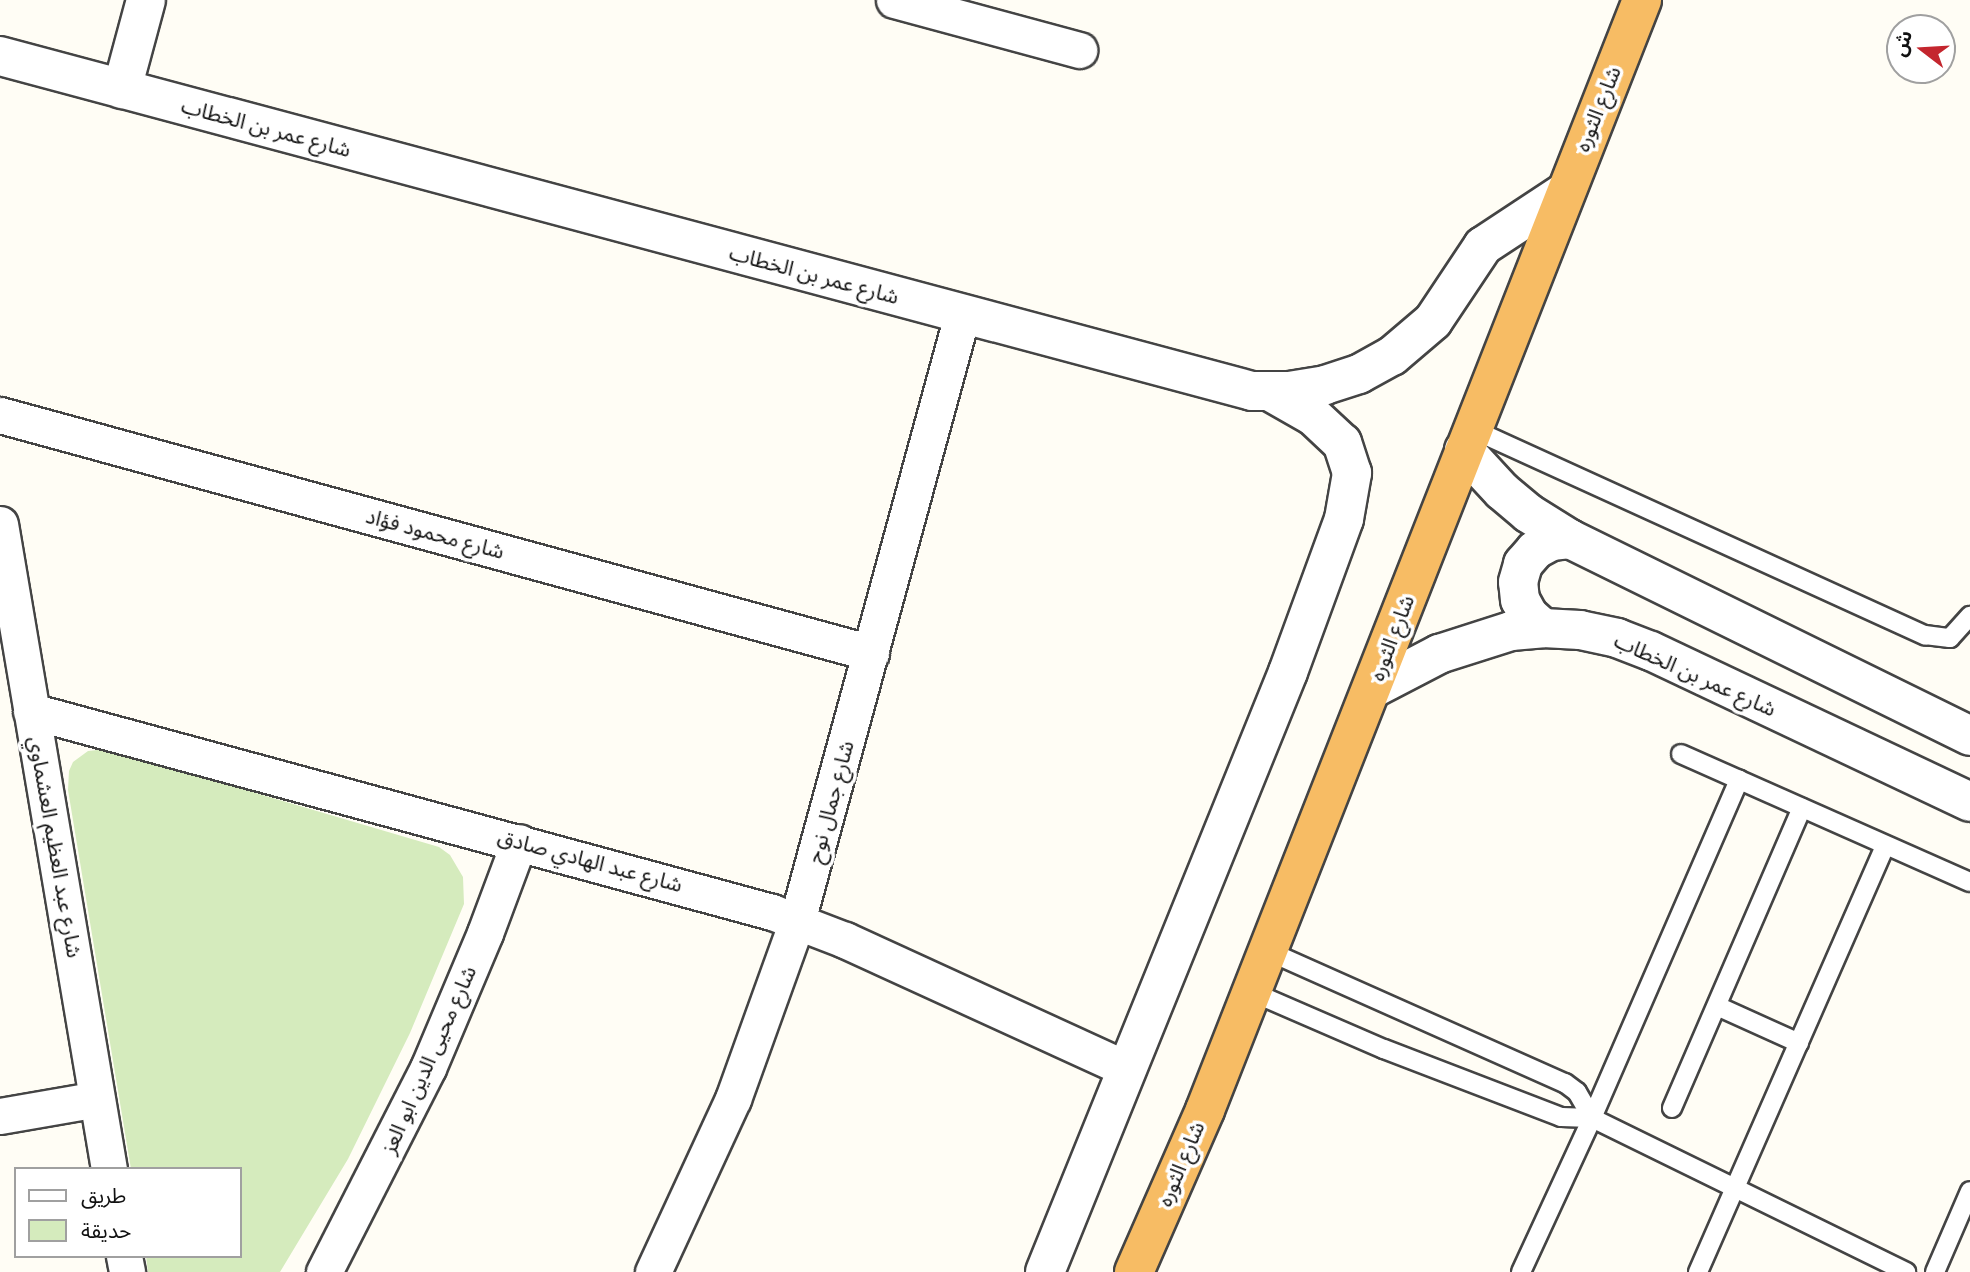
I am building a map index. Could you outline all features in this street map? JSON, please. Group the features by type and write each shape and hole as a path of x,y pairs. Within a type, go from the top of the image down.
{"highway":[{"name":"شارع الثوره","path":"1134,1272 1188,1150 1252,992 1642,0"}],"street":[{"path":"122,89 146,0"},
{"path":"894,0 1079,50"},
{"name":"شارع عمر بن الخطاب","path":"0,56 1234,388 1271,392 1307,390 1343,380 1399,351 1421,334 1445,306 1483,246 1565,192"},
{"name":"شارع جمال نوح","path":"653,1272 733,1099 797,921 962,315"},
{"path":"1045,1272 1288,672 1344,519 1352,473 1342,443 1313,416 1271,392"},
{"name":"شارع محمود فؤاد","path":"0,415 871,653"},
{"path":"1468,440 1502,491 1528,513 1570,539 1970,736"},
{"name":"شارع عبد العظيم العشماوي","path":"0,524 109,1167"},
{"path":"1544,628 1529,616 1520,600 1518,582 1523,564 1535,550 1551,541 1570,539"},
{"name":"شارع عمر بن الخطاب","path":"1372,689 1405,670 1462,645 1511,631 1544,628 1592,633 1651,651 1970,802"},
{"name":"شارع عبد الهادي صادق","path":"32,711 720,896 797,921 1127,1069"},
{"name":"شارع محيى الدين ابو العز","path":"324,1272 428,1068 485,933 519,842"},
{"path":"0,1115 97,1099"}],"lane":[{"path":"1468,440 1925,635 1950,638 1970,616"},
{"path":"1681,754 1970,882"},
{"path":"1521,1272 1592,1118 1739,780"},
{"path":"1672,1108 1802,808"},
{"path":"1698,1272 1885,845"},
{"path":"1268,951 1565,1083 1577,1093 1592,1118"},
{"path":"1252,992 1384,1049 1561,1117 1592,1118 1906,1272"},
{"path":"1717,1006 1799,1043"},
{"path":"1935,1272 1970,1191"}],"green space":[{"path":"107,749 439,847 450,855 463,877 464,904 410,1033 348,1159 280,1272 148,1272 146,1258 242,1258 242,1167 131,1167 68,790 69,771 73,762 88,751"}]}
